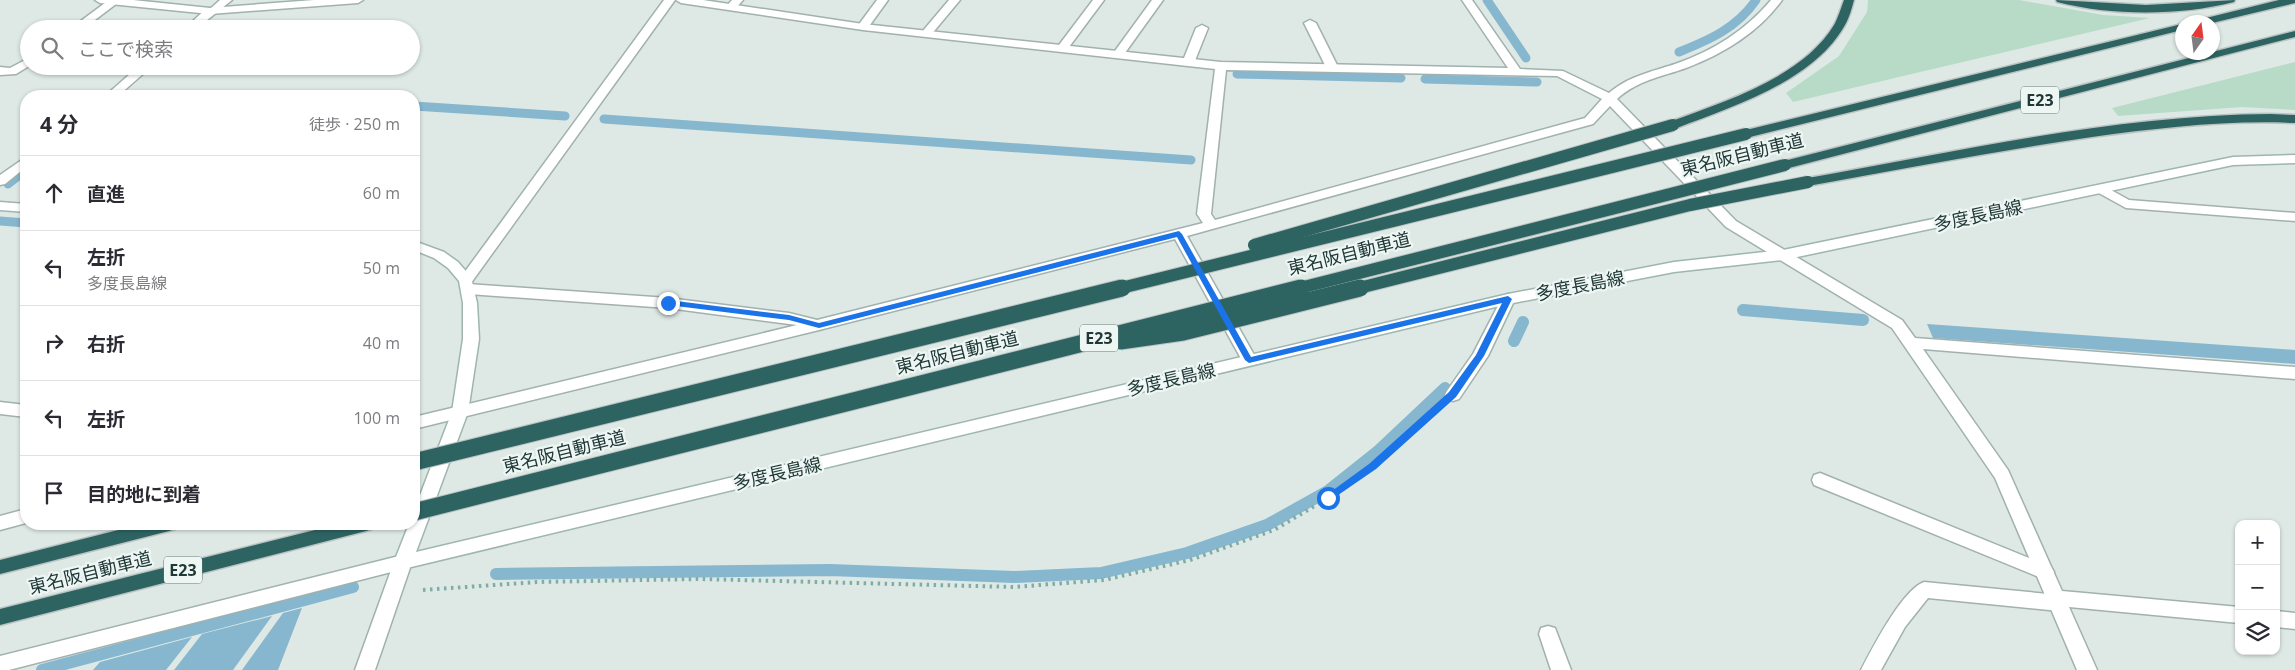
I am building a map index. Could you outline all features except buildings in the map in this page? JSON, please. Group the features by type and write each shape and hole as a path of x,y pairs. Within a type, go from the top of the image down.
{"highway":[{"path":"1014,314 1673,124 1732,102 1775,81 1811,59 1833,35 1847,9 1849,0"},
{"path":"2061,0 2111,7 2145,8 2230,0"},
{"path":"2220,18 2292,0"},
{"name":"東名阪自動車道","path":"420,461 2175,29"},
{"name":"東名阪自動車道","path":"420,510 2295,34"},
{"path":"1031,355 1183,332 1690,205 1808,182 2059,138 2155,125 2222,120 2295,119"},
{"name":"東名阪自動車道","path":"0,567 145,530"},
{"name":"東名阪自動車道","path":"0,617 342,530"}],"street":[{"path":"100,0 156,2 212,10 321,1 358,0"},
{"path":"200,20 227,0"},
{"path":"467,285 670,0"},
{"path":"681,0 734,4 863,27 1221,66 1559,73 1609,98 1731,224 1896,324 2002,475 2087,670"},
{"path":"863,27 883,0"},
{"path":"926,34 955,0"},
{"path":"1062,49 1099,0"},
{"path":"1118,55 1158,0"},
{"path":"1466,0 1516,72"},
{"path":"420,421 819,325 1179,234 1589,121 1609,98 1633,81 1683,65 1740,38 1766,15 1778,0"},
{"path":"89,20 115,1"},
{"path":"1310,23 1333,69"},
{"path":"1188,63 1202,28"},
{"path":"1212,225 1204,214 1221,66"},
{"path":"0,71 12,72 20,67"},
{"path":"118,90 136,75"},
{"name":"多度長島線","path":"0,664 402,562 1508,299 1674,267 1783,255 2233,161 2295,159"},
{"path":"0,181 20,166"},
{"path":"2102,188 2126,204 2295,216"},
{"path":"0,206 20,208"},
{"path":"1179,234 1249,360"},
{"path":"420,247 439,255 453,265 467,285 470,303 471,339 460,412 420,515"},
{"path":"467,285 668,303 789,318 819,325"},
{"path":"1452,394 1480,356 1508,299"},
{"path":"1910,343 2295,373"},
{"path":"0,408 20,410"},
{"path":"1820,480 2045,572"},
{"path":"0,522 20,517"},
{"path":"365,670 414,530"},
{"path":"1871,670 1898,621 1924,590 2235,615"},
{"path":"2280,619 2295,621"},
{"path":"1548,634 1561,670"}],"path":[{"path":"393,592 537,582 691,579 1014,587 1104,580 1190,560 1274,530 1328,498 1373,466 1452,394"}],"green space":[{"path":"1868,0 2019,0 2103,15 2150,18 1793,102 1786,93 1839,56 1867,12"},
{"path":"2295,62 2295,110 2242,107 2118,116 2112,108"}],"water":[{"path":"1927,324 2295,350 2295,364 1933,338"},
{"path":"302,608 278,670 242,670 283,613"},
{"path":"272,616 233,670 174,670 202,634"},
{"path":"192,637 166,670 93,670 100,662"}],"waterway":[{"path":"1487,0 1526,58"},
{"path":"1679,52 1712,38 1731,26 1756,0"},
{"path":"1237,74 1401,78"},
{"path":"1425,79 1537,82"},
{"path":"420,106 565,116"},
{"path":"604,119 1191,160"},
{"path":"8,184 20,175"},
{"path":"0,221 20,223"},
{"path":"1743,310 1863,320"},
{"path":"1514,341 1523,322"},
{"path":"496,574 830,570 1014,577 1101,573 1187,553 1267,525 1328,491 1377,452 1445,388"},
{"path":"42,670 353,587"}],"route":[{"path":"668,303 789,318 819,325 1179,234 1249,360 1508,299 1480,356 1452,394 1373,466 1328,498"}]}
